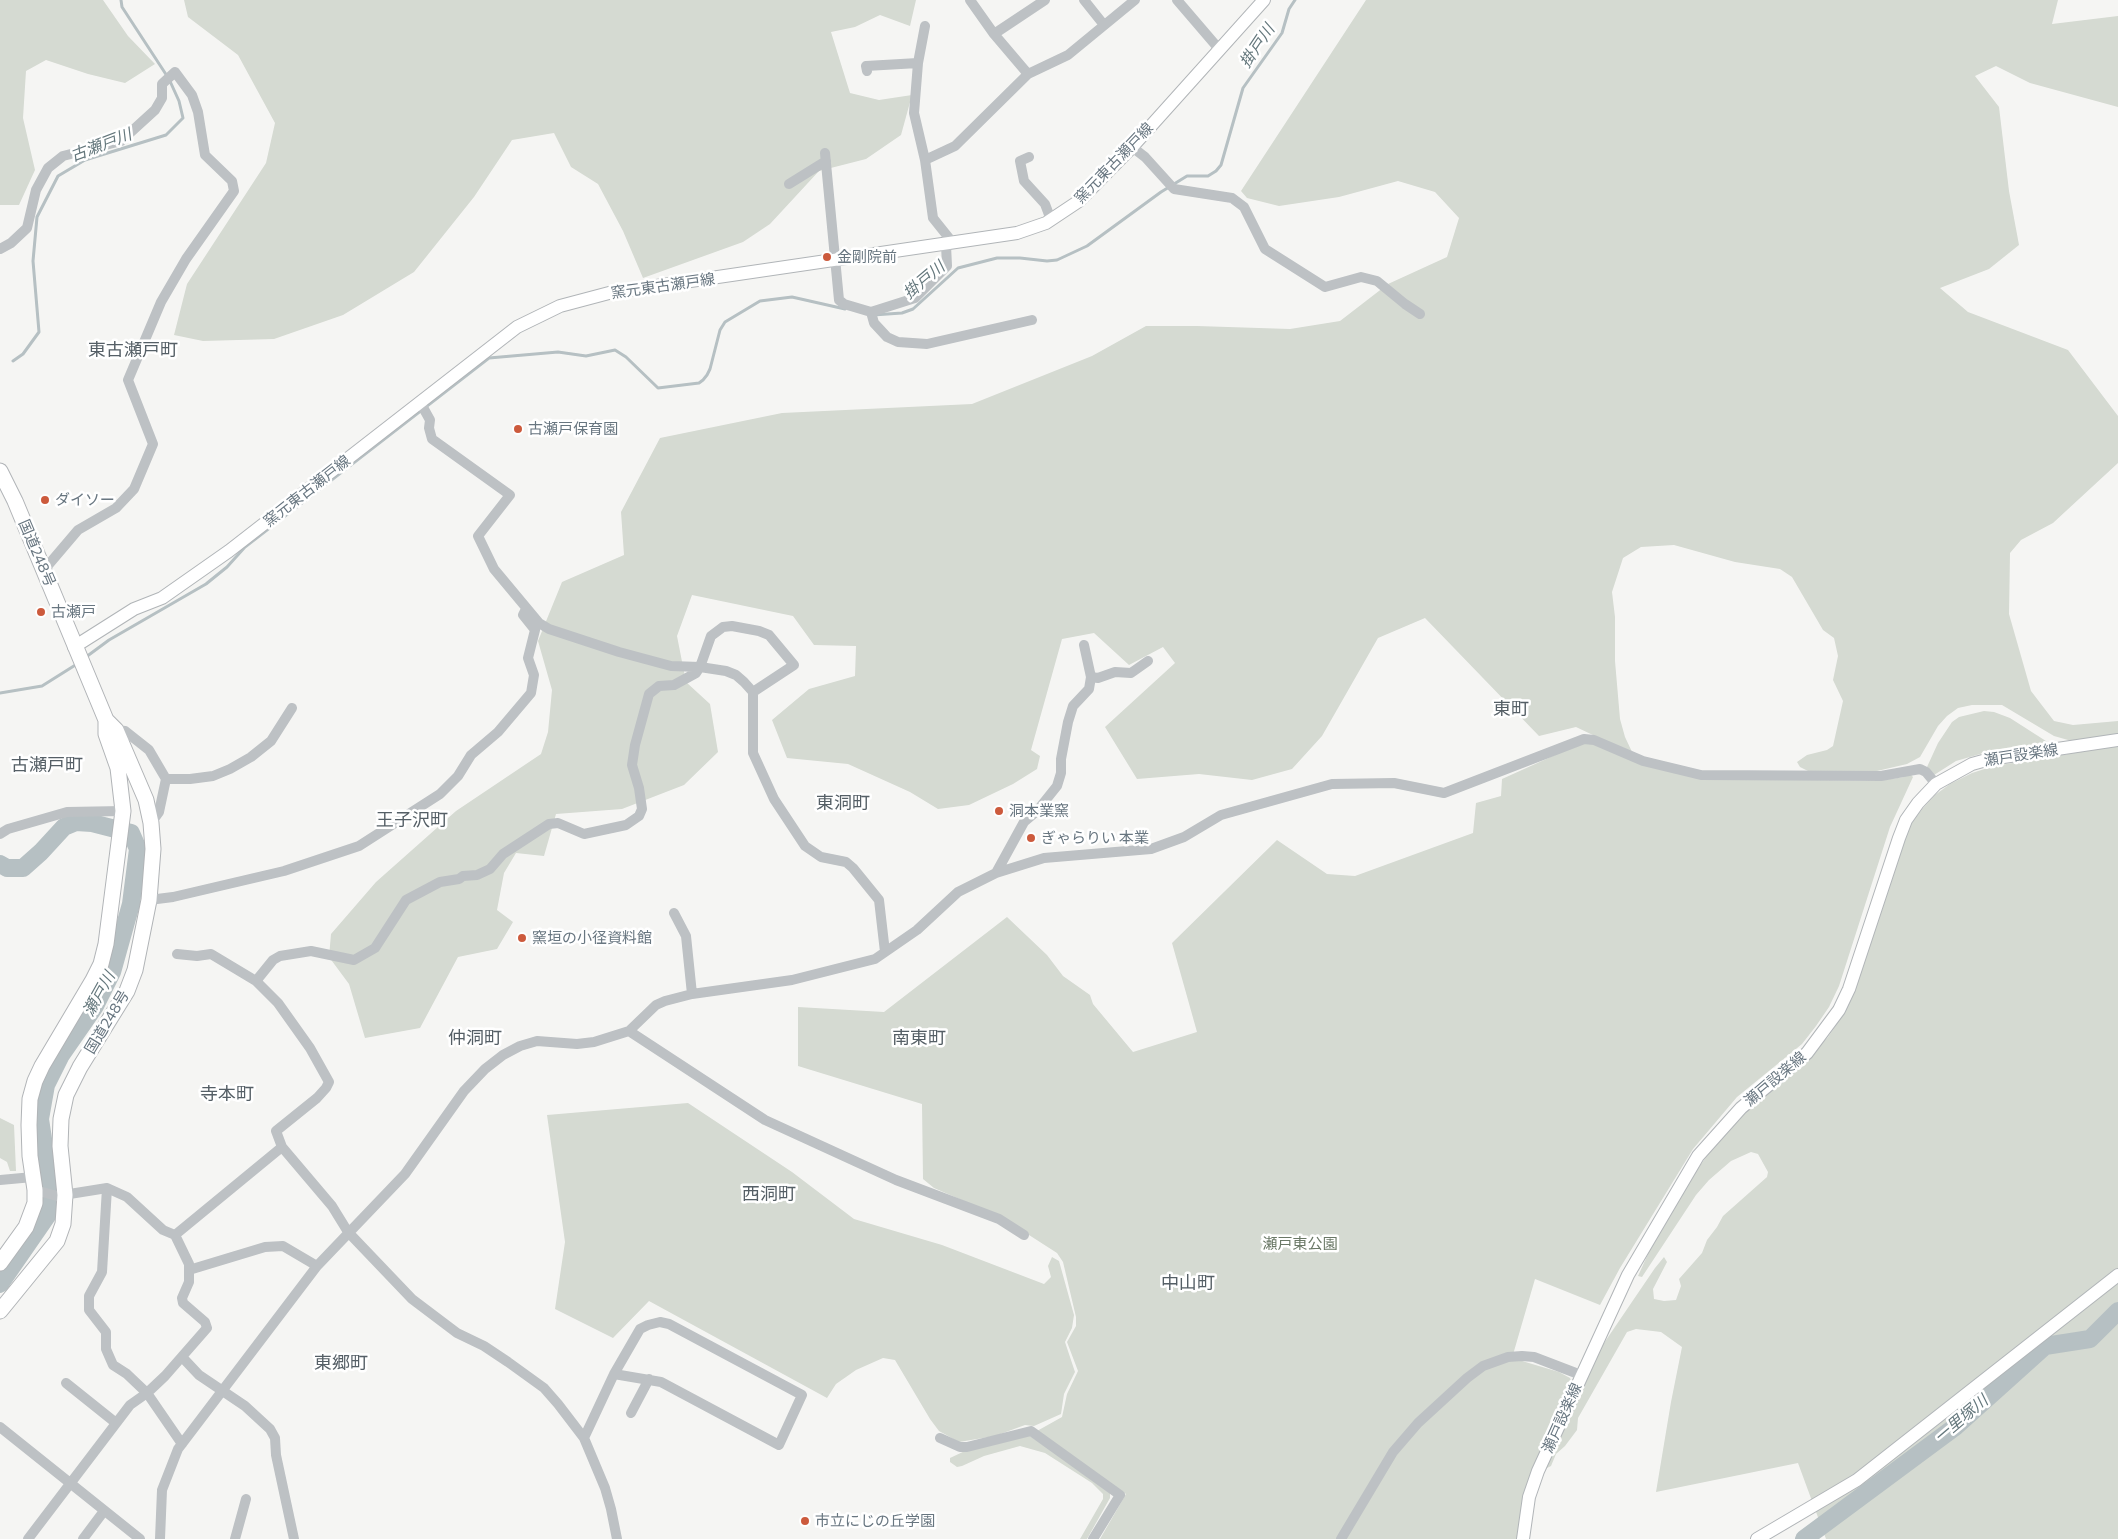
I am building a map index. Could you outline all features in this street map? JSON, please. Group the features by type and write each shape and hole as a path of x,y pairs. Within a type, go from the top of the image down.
{"highway":[{"name":"国道248号","path":"0,471 44,570 79,657 146,800 153,849 149,900 140,946 127,991 80,1067 66,1095 60,1120 63,1224 56,1240 0,1311"},
{"name":"国道248号","path":"0,1263 29,1221 35,1203 36,1186 29,1125 30,1100 35,1081 100,964 106,944 122,815 118,768 106,734 111,725"}],"main road":[{"name":"窯元東古瀬戸線","path":"79,657 134,609 162,598 229,551 517,327 560,306 608,293 1018,233 1051,220 1079,201 1132,147 1264,0"},
{"name":"瀬戸設楽線","path":"1523,1539 1529,1497 1538,1471 1628,1275 1698,1156 1741,1108 1807,1053 1839,1010 1849,989 1906,820 1918,803 1936,784 1972,764 1990,759 2118,740"},
{"path":"1757,1539 1857,1480 2118,1275"}],"street":[{"path":"970,0 994,34 1028,74"},
{"path":"994,34 1045,0"},
{"path":"1084,0 1104,25"},
{"path":"924,160 955,146 1028,74 1068,55 1135,0"},
{"path":"1177,0 1219,48"},
{"path":"788,184 825,157 839,300 848,306 872,314 915,298 947,266 950,244 933,218 914,113 918,63 925,26"},
{"path":"867,71 866,66 918,63"},
{"path":"0,249 11,243 27,228 36,190 48,168 62,156 121,141 155,110 162,98 162,84 175,72 192,95 198,112 205,155 232,181 234,191 186,259 161,302 128,380 153,444 134,489 116,508 78,530 44,570"},
{"path":"1132,147 1145,157 1171,186 1232,198 1244,207 1265,249 1325,288 1360,277 1377,281 1404,304 1420,314"},
{"path":"1029,157 1020,162 1024,181 1031,186 1045,204 1051,220"},
{"path":"872,314 874,323 887,338 898,342 927,344 1032,320"},
{"path":"420,402 430,420 429,428 432,439 510,496 478,536 494,570 526,609 549,629 671,666 700,667 736,675 753,692 753,753 774,799 806,846 822,857 846,862 878,900 885,952"},
{"path":"149,900 173,897 284,871 359,846 440,794 458,776 471,755 498,732 530,693 534,685 534,674 528,658 535,630 523,615 526,609"},
{"path":"256,981 266,967 280,956 311,951 354,960 375,948 406,900 440,882 459,879 463,876 477,875 490,869 503,854 549,824 558,822 584,834 626,825 639,816 642,809 639,788 632,765 635,745 649,694 659,686 674,685 696,673 711,636 724,627 732,626 750,629 769,635 794,666 753,692"},
{"path":"996,873 1024,822 1037,811 1057,786 1061,774 1061,759 1068,722 1073,706 1089,689 1091,677 1084,645"},
{"path":"1091,677 1098,678 1115,672 1130,673 1148,661"},
{"path":"166,779 190,779 213,776 230,769 251,757 271,741 292,708"},
{"path":"111,725 125,731 149,750 166,779 159,812 150,823"},
{"path":"160,1539 162,1490 178,1449 224,1391 317,1266 405,1174 464,1091 485,1069 503,1055 530,1042 576,1044 594,1042 629,1031 656,1005 692,994 792,980 875,959 917,930 958,892 996,873 1044,858 1151,849 1184,837 1221,815 1332,784 1394,783 1444,793 1584,739 1594,740 1643,761 1701,775 1881,776 1920,769 1926,772 1936,784"},
{"path":"0,834 8,829 67,812 122,815"},
{"path":"674,914 686,936 692,994"},
{"path":"177,954 197,956 211,954 256,981 278,1003 310,1048 329,1082 317,1098 276,1132 282,1147 332,1206 348,1232 412,1299 458,1333 484,1346 544,1388 584,1438 612,1509 617,1539"},
{"path":"629,1031 765,1120 896,1180 1000,1219 1024,1235"},
{"path":"175,1235 282,1147"},
{"path":"0,1180 36,1186 61,1196 107,1188 128,1197 163,1230 175,1235 189,1264 189,1282 182,1298 184,1303 205,1322 207,1328 183,1358 147,1393 130,1405 28,1539"},
{"path":"107,1188 102,1272 89,1296 89,1310 106,1332 106,1349 113,1365 127,1374 147,1393 182,1444"},
{"path":"189,1270 265,1247 283,1246 317,1266"},
{"path":"584,1438 614,1374 640,1329 660,1322 669,1324 802,1395 779,1445 661,1382 614,1374"},
{"path":"1341,1539 1393,1452 1418,1423 1482,1366 1508,1357 1534,1357 1581,1375"},
{"path":"183,1358 199,1375 245,1406 270,1429 275,1438 276,1455 294,1539"},
{"path":"631,1413 649,1379"},
{"path":"66,1383 116,1423"},
{"path":"0,1427 140,1539"},
{"path":"940,1438 960,1447 967,1447 1031,1431 1120,1495 1093,1539"},
{"path":"235,1539 246,1499"},
{"path":"83,1539 104,1511"}],"green space":[{"path":"0,0 103,0 128,36 155,64 125,83 88,74 46,60 26,71 23,118 35,170 19,205 0,205"},
{"path":"184,0 916,0 910,26 880,15 855,27 831,32 850,93 879,100 912,95 901,135 866,159 819,171 770,224 743,242 643,278 623,231 598,184 571,167 554,133 512,140 474,197 414,272 343,315 274,339 203,341 174,335 187,284 266,163 275,123 238,55 188,17"},
{"path":"1366,0 2058,0 2052,24 2118,16 2118,107 2030,83 1996,66 1975,76 1999,107 2009,191 2019,245 1989,269 1940,288 1968,312 2068,350 2118,416 2118,463 2053,523 2021,540 2010,553 2009,614 2031,691 2054,721 2073,725 2118,721 2118,734 2076,741 2068,740 2054,736 2002,705 1972,705 1958,708 1947,716 1938,726 1920,757 1907,764 1877,771 1808,771 1800,767 1797,762 1807,755 1827,750 1833,746 1843,701 1833,680 1838,656 1834,638 1823,630 1792,577 1780,569 1735,562 1674,545 1641,547 1623,558 1612,592 1620,719 1625,737 1633,754 1576,727 1539,736 1425,618 1378,638 1322,736 1292,769 1252,780 1199,774 1137,779 1105,727 1175,663 1163,647 1129,665 1094,633 1062,639 1031,750 1040,756 1037,769 1013,784 969,805 938,809 910,792 848,764 787,758 772,720 809,689 855,676 856,646 814,645 793,616 692,595 677,636 686,682 710,704 718,752 684,785 622,809 556,814 544,856 516,853 504,873 497,910 513,922 497,949 458,957 420,1028 365,1038 349,984 329,957 331,934 376,882 456,811 541,754 548,732 552,690 538,641 562,582 624,555 621,512 660,438 782,413 972,404 1092,356 1146,326 1290,329 1340,321 1388,284 1447,257 1459,218 1435,192 1398,181 1339,197 1279,206 1247,198 1241,191"},
{"path":"1984,711 1994,712 2010,718 2049,743 1994,750 1956,761 1934,775 1927,767 1938,743 1952,722 1959,717"},
{"name":"瀬戸東公園","path":"1583,744 1592,744 1695,778 1877,781 1904,777 1909,773 1913,777 1890,827 1839,986 1829,1007 1816,1026 1802,1044 1737,1097 1693,1149 1620,1268 1600,1305 1535,1279 1512,1358 1559,1372 1570,1378 1572,1383 1518,1539 1100,1539 1126,1494 1037,1431 1062,1417 1067,1394 1078,1371 1067,1342 1076,1326 1076,1317 1063,1262 1057,1253 1001,1217 934,1188 923,1179 922,1104 798,1066 798,1007 884,1012 1007,917 1047,955 1063,976 1090,995 1093,1004 1133,1052 1197,1032 1172,943 1277,840 1327,874 1355,876 1473,833 1476,803 1501,796 1502,779"},
{"path":"2118,746 2118,1539 1826,1539 1798,1463 1656,1492 1682,1347 1661,1332 1636,1329 1627,1332 1578,1418 1577,1430 1565,1446 1556,1454 1551,1466 1547,1468 1548,1461 1602,1346 1655,1268 1664,1257 1667,1262 1653,1289 1654,1299 1664,1301 1676,1300 1681,1286 1679,1279 1702,1253 1707,1240 1723,1216 1767,1177 1768,1172 1758,1154 1751,1152 1731,1161 1709,1180 1696,1195 1642,1277 1638,1276 1654,1241 1699,1167 1717,1142 1740,1117 1811,1055 1828,1037 1843,1015 1904,842 1911,824 1923,808 1935,795 1950,784 1972,773 1994,766"},
{"path":"688,1103 792,1172 854,1219 942,1245 1044,1284 1051,1277 1048,1266 1052,1257 1059,1261 1074,1315 1072,1328 1065,1342 1075,1372 1064,1394 1061,1414 1034,1426 1025,1425 995,1436 959,1442 939,1431 895,1360 883,1358 856,1370 836,1384 827,1398 649,1301 613,1338 555,1309 565,1242 547,1115"},
{"path":"0,1118 14,1125 16,1171 10,1171 7,1162 0,1158"},
{"path":"1027,1434 1110,1490 1110,1498 1087,1539 1080,1539 1103,1499 1103,1494 1092,1483 1045,1453 1020,1446 984,1456 962,1466 957,1467 950,1462 950,1458 967,1450"}],"waterway":[{"name":"古瀬戸川","path":"13,361 23,354 39,332 33,261 37,217 58,176 85,160 166,135 183,118 179,101 169,79 122,7 121,0"},
{"name":"掛戸川","path":"873,315 902,313 913,309 958,268 997,258 1057,260 1087,246 1161,192 1187,176 1208,176 1216,171 1221,165 1243,88 1282,33 1289,9 1295,0"},
{"path":"86,657 109,640 206,584 227,567 245,547 489,358 558,352 586,356 615,350 626,357 658,388 699,383 710,369 720,330 725,322 760,301 792,297 845,309"},
{"path":"0,693 42,686 77,664"},
{"name":"瀬戸川","path":"0,864 7,868 23,868 64,827 76,822 92,823 131,833 138,849 131,904 112,972 95,1006 61,1055 46,1085 40,1119 47,1165 47,1216 0,1284"},
{"name":"一里塚川","path":"1804,1539 1955,1427 2045,1346 2090,1339 2118,1311"}],"place":[{"name":"金剛院前","path":"827,257"},
{"name":"古瀬戸保育園","path":"518,429"},
{"name":"ダイソー","path":"45,500"},
{"name":"古瀬戸","path":"41,612"},
{"name":"洞本業窯","path":"999,811"},
{"name":"ぎゃらりい 本業","path":"1031,838"},
{"name":"窯垣の小径資料館","path":"522,938"},
{"name":"市立にじの丘学園","path":"805,1521"}],"district":[{"name":"東古瀬戸町","path":"133,350"},
{"name":"東町","path":"1511,709"},
{"name":"古瀬戸町","path":"47,765"},
{"name":"東洞町","path":"843,803"},
{"name":"王子沢町","path":"412,820"},
{"name":"仲洞町","path":"475,1038"},
{"name":"南東町","path":"919,1038"},
{"name":"寺本町","path":"227,1094"},
{"name":"西洞町","path":"769,1194"},
{"name":"中山町","path":"1188,1283"},
{"name":"東郷町","path":"341,1363"}]}
